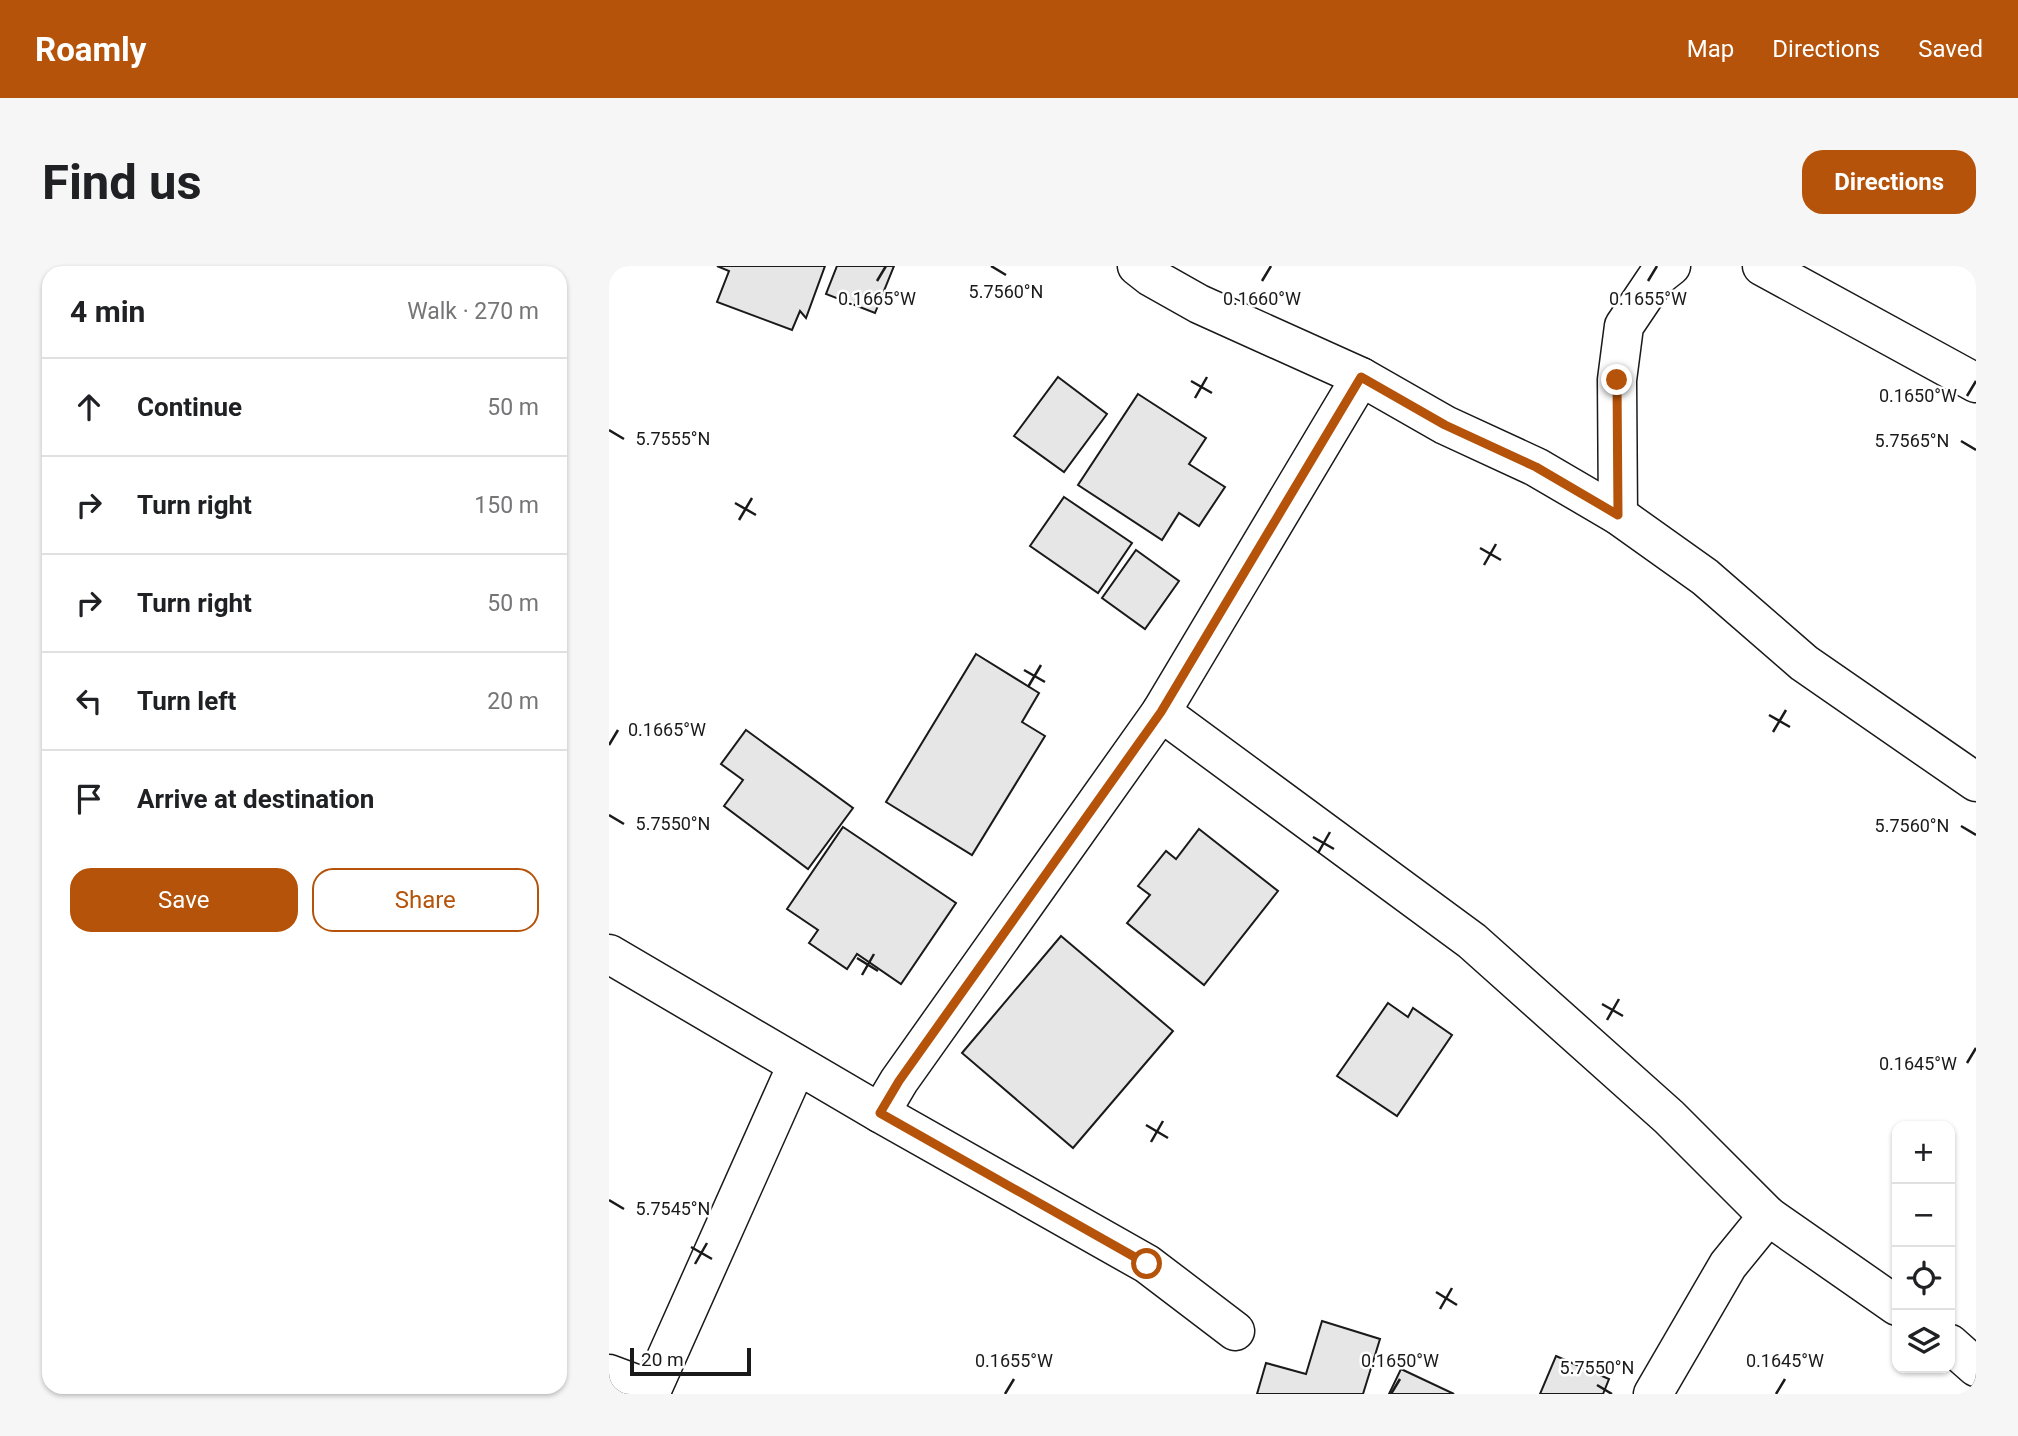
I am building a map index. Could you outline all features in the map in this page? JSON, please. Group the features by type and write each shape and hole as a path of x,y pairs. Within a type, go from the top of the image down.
{"street":[{"path":"1137,266 1199,304 1361,377 1445,425 1536,467 1618,515 1706,577 1804,663 1976,782"},
{"path":"1618,515 1617,380 1624,326 1657,277 1671,266"},
{"path":"1762,266 1976,383"},
{"path":"880,1113 899,1081 1161,712 1361,377"},
{"path":"1161,712 1472,941 1669,1117 1768,1216 1892,1303"},
{"path":"609,954 880,1113 1147,1264 1235,1331"},
{"path":"609,1374 651,1392 797,1065"},
{"path":"1653,1394 1728,1265 1768,1216"},
{"path":"1955,1348 1976,1367"}],"building":[{"path":"717,266 825,266 806,318 800,311 792,330 717,302 729,271"},
{"path":"837,266 894,266 875,313 826,294"},
{"path":"1058,377 1107,414 1064,472 1014,436"},
{"path":"1138,394 1206,438 1189,464 1225,487 1199,526 1179,513 1162,540 1078,485"},
{"path":"1064,497 1132,543 1098,593 1030,546"},
{"path":"1136,550 1179,581 1145,629 1102,598"},
{"path":"976,654 1039,693 1022,722 1045,736 972,855 886,802"},
{"path":"746,730 853,808 808,869 724,806 743,780 721,764"},
{"path":"843,827 956,903 901,984 857,954 847,969 809,943 818,930 787,909"},
{"path":"1199,829 1278,891 1204,985 1127,923 1150,895 1138,886 1166,851 1176,859"},
{"path":"1061,936 1173,1031 1073,1148 962,1053"},
{"path":"1388,1003 1408,1017 1413,1008 1452,1035 1397,1116 1337,1076"},
{"path":"1322,1321 1380,1339 1363,1394 1257,1394 1266,1363 1306,1374"},
{"path":"1556,1356 1609,1379 1603,1394 1540,1394"},
{"path":"1401,1369 1454,1394 1389,1394"}],"route":[{"path":"1147,1264 880,1113 899,1081 1161,712 1361,377 1445,425 1536,467 1618,515 1617,380"}]}
